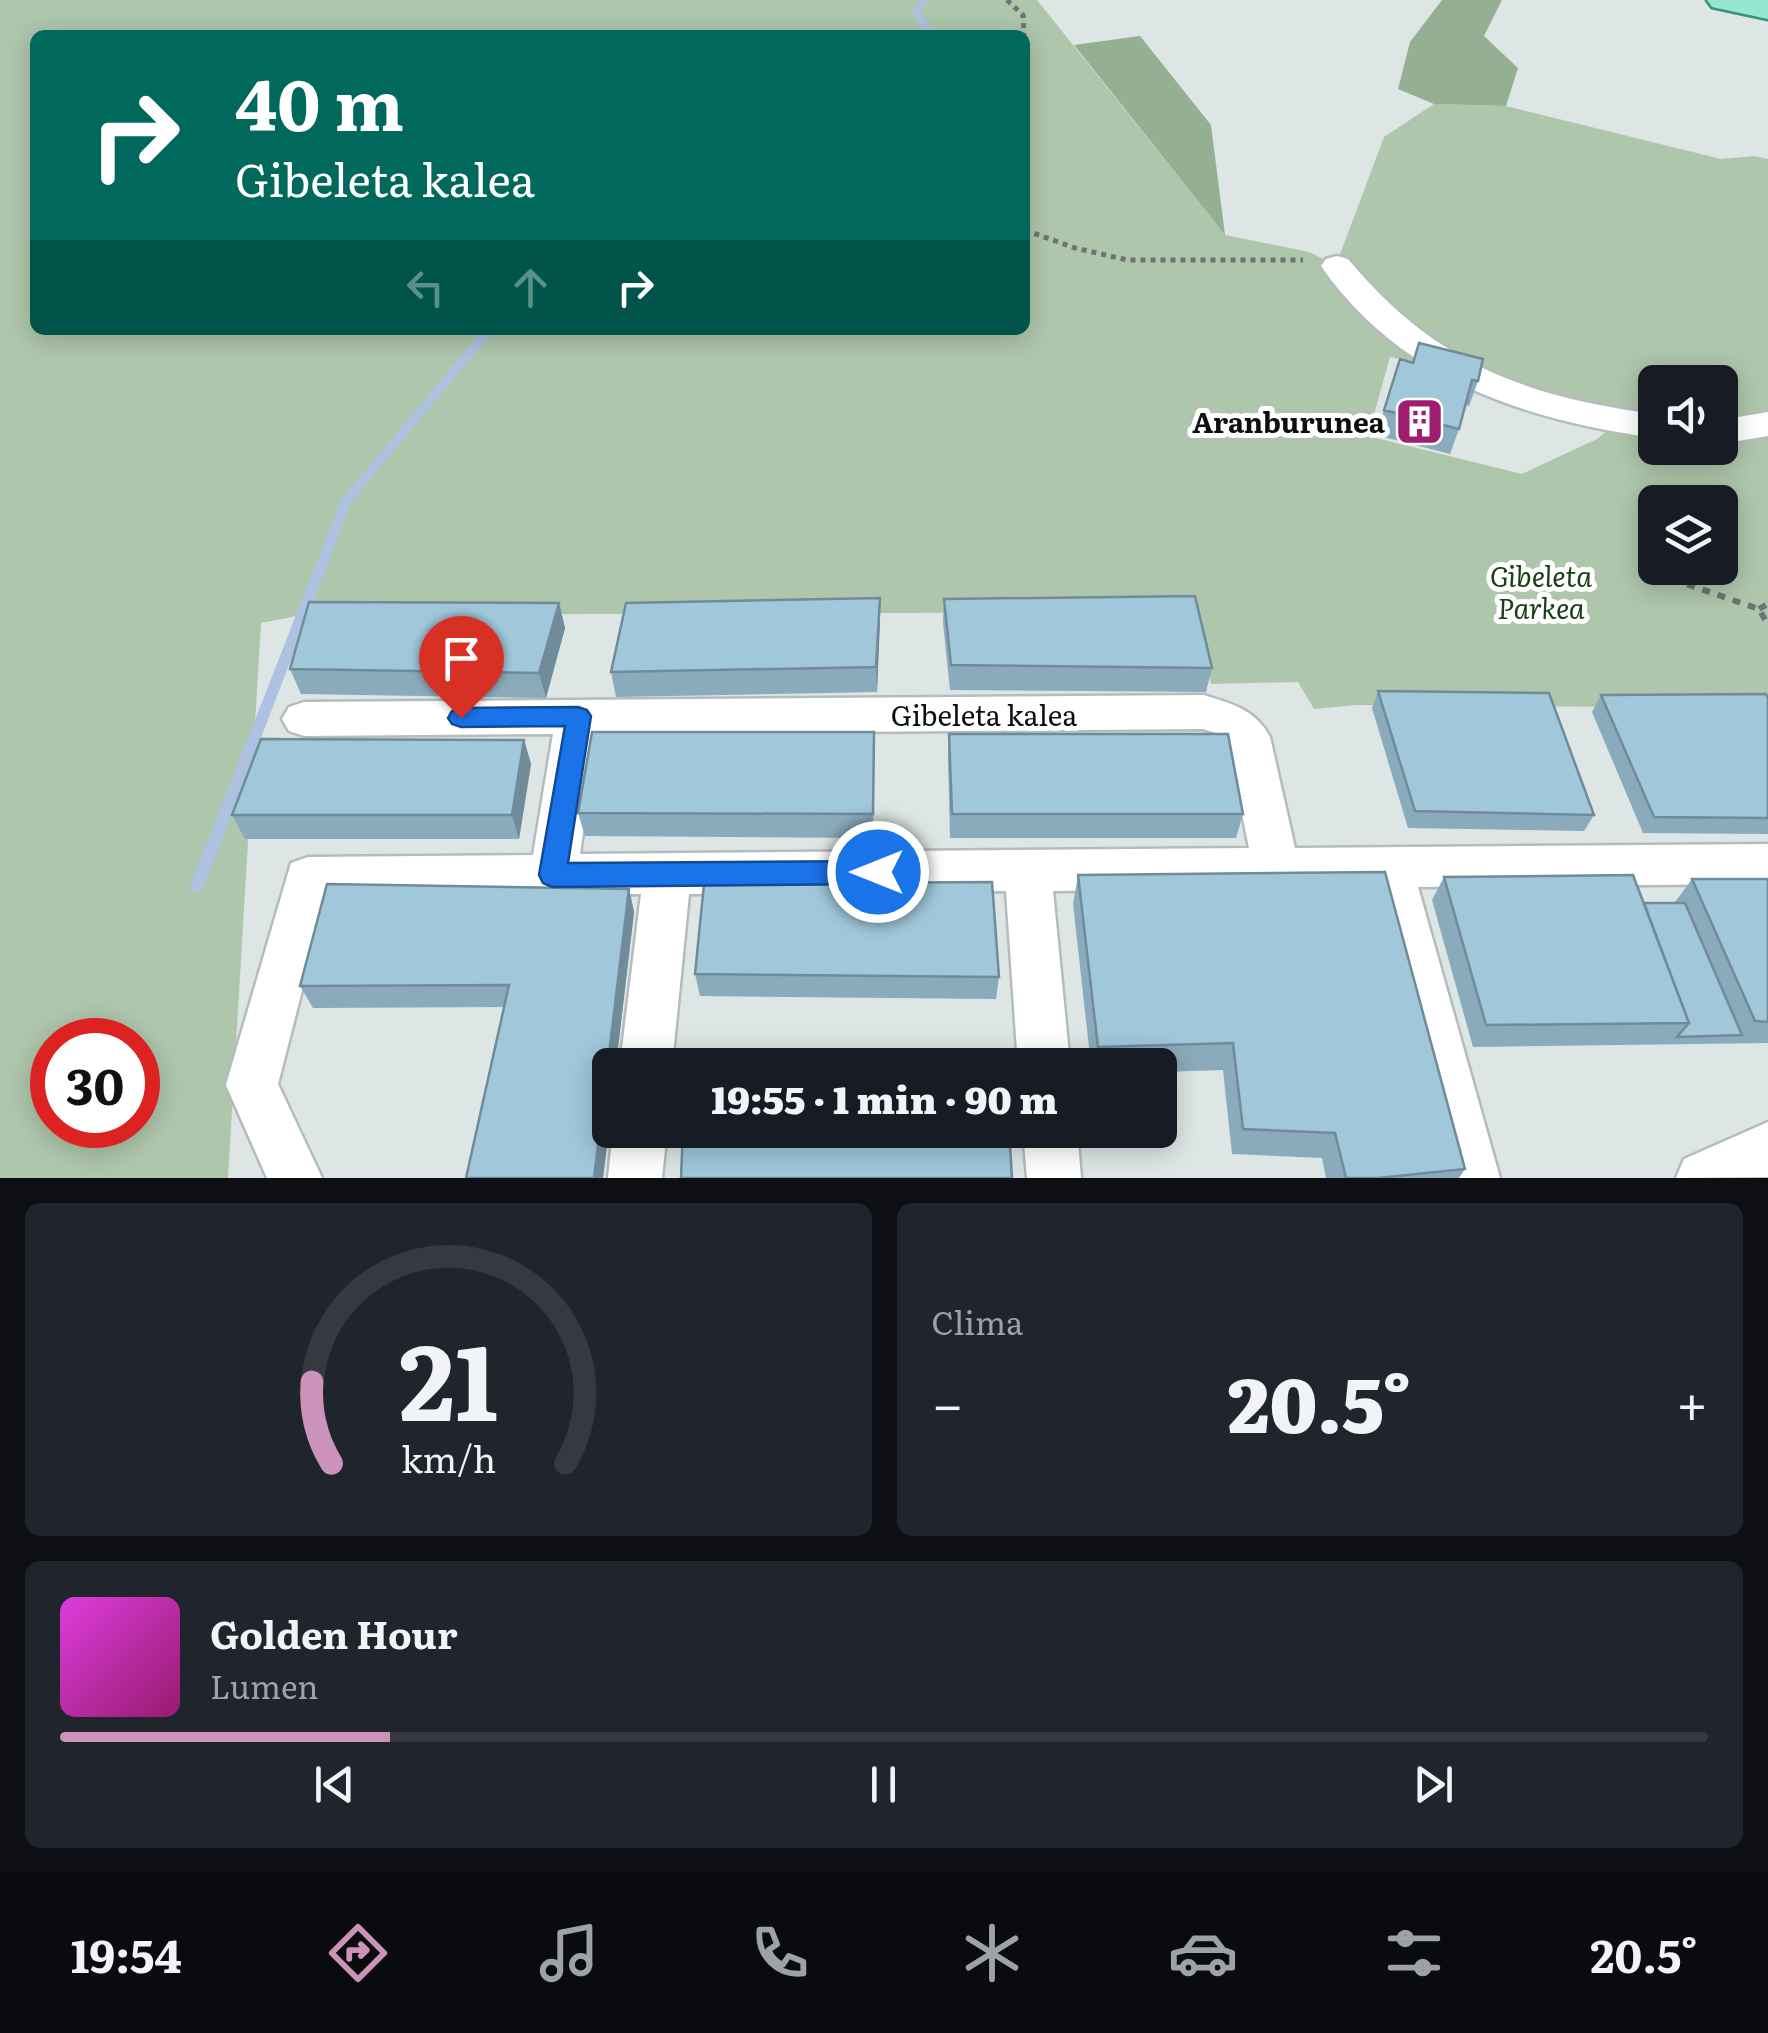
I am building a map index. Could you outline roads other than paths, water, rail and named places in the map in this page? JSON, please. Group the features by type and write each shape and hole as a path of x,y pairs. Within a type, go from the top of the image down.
{"main road":[{"path":"1724,0 1768,8"}],"street":[{"path":"1337,266 1400,334 1460,370 1528,400 1638,424"},
{"path":"1738,429 1768,424"},
{"name":"Gibeleta kalea","path":"304,719 1204,712 1231,721 1248,737 1276,868"},
{"path":"552,875 578,716"},
{"path":"296,1178 252,1085 308,877 1768,864"},
{"path":"1389,867 1473,1178"},
{"path":"1028,870 1043,1048"},
{"path":"648,1048 666,874"},
{"path":"634,1178 638,1148"},
{"path":"1052,1148 1054,1178"},
{"path":"1703,1178 1768,1149"}],"waterway":[{"path":"925,0 916,11 928,30"},
{"path":"197,886 347,500 485,335"}],"place":[{"name":"Aranburunea","path":"1420,421"}],"park label":[{"name":"Gibeleta Parkea","path":"1541,591"}]}
